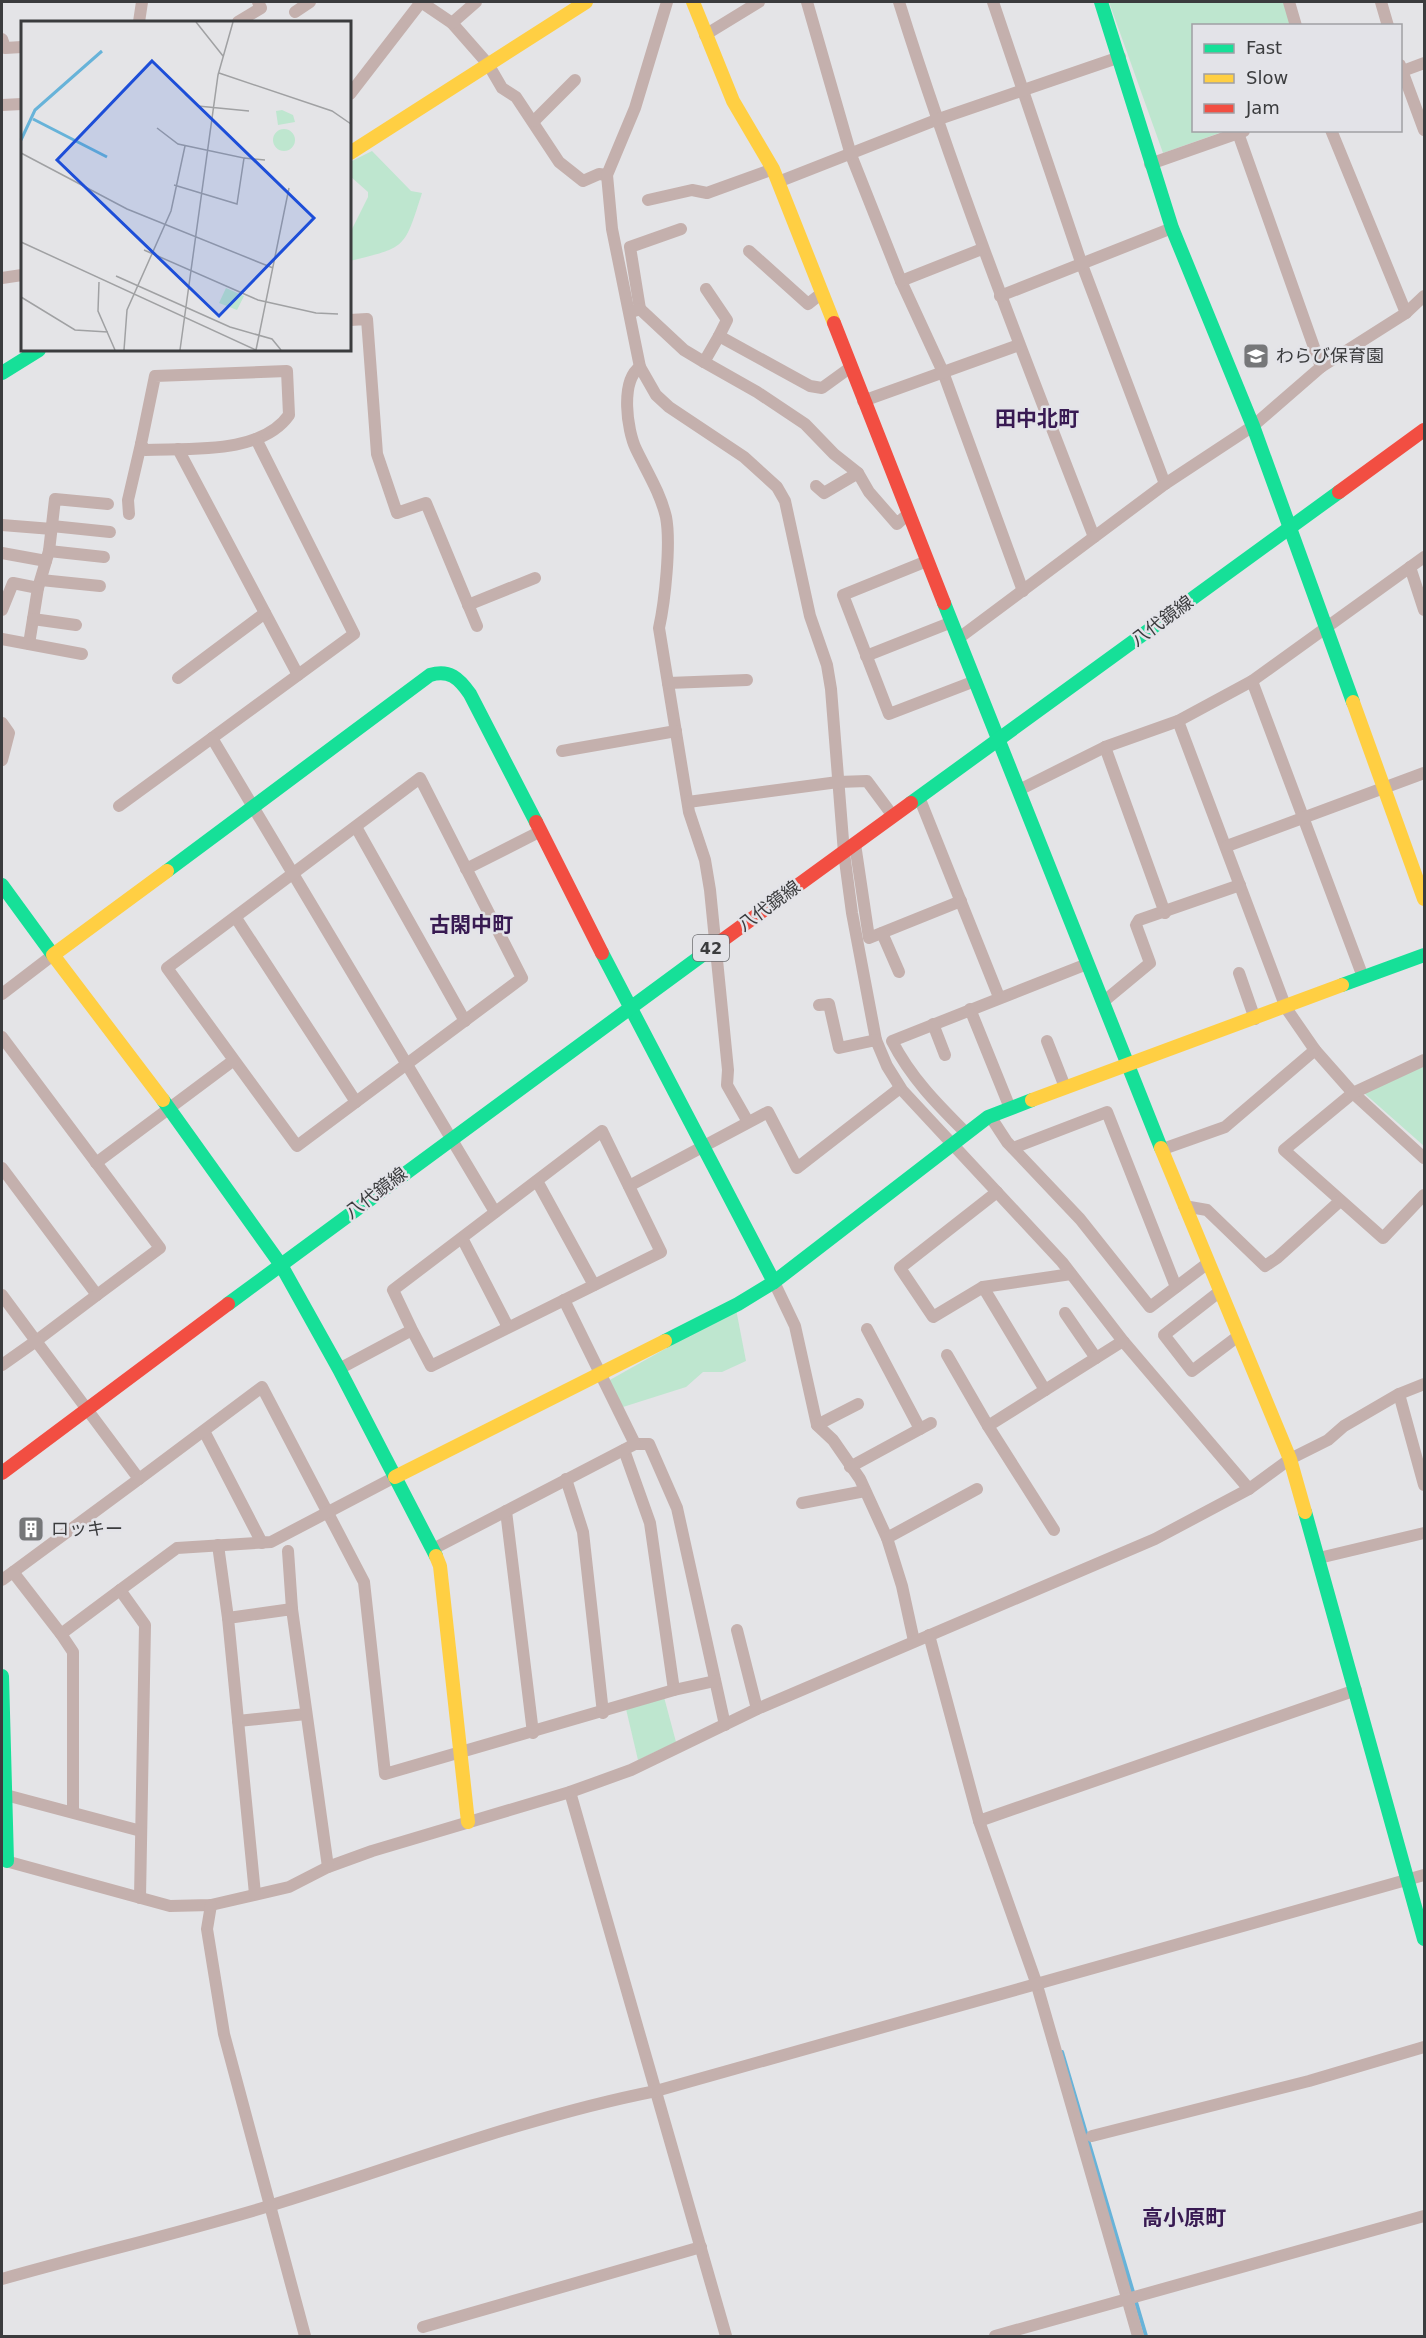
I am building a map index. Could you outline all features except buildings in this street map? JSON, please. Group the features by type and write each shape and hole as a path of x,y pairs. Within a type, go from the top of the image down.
{"street":[{"path":"139,21 142,2"},
{"path":"240,21 261,8 258,2"},
{"path":"296,12 310,2"},
{"path":"351,90 421,2 452,23 488,64 502,88 516,97 534,121 559,162 583,181 599,174 607,175"},
{"path":"452,23 476,2"},
{"path":"351,152 586,2"},
{"path":"667,2 634,108 607,175 612,229 635,311 684,350 758,392 805,424 834,454 858,473 869,492 897,524 909,513"},
{"path":"693,2 733,101 775,175 1126,1064 1163,1149 1237,1337 1290,1459 1425,1939"},
{"path":"705,35 759,2"},
{"path":"807,2 851,155 901,281 944,372 1023,591"},
{"path":"899,2 936,120 981,249 1094,537"},
{"path":"993,2 1081,262 1165,484"},
{"path":"1101,2 1120,57 1150,164 1172,228 1253,426 1425,899"},
{"path":"1289,2 1295,24"},
{"path":"1381,2 1387,24"},
{"path":"2,37 5,48 21,47"},
{"path":"648,200 692,190 707,193 851,155 936,120 1025,92 1120,57"},
{"path":"1402,69 1425,63"},
{"path":"1402,72 1425,130"},
{"path":"534,121 574,80"},
{"path":"2,105 21,104"},
{"path":"1150,164 1241,132 1321,367"},
{"path":"1332,132 1406,313"},
{"path":"1000,296 1081,262 1172,228"},
{"path":"681,229 630,246 640,367 656,395 669,407 767,475 785,501 810,616 827,665 838,782 849,849 868,938 961,901"},
{"path":"901,281 981,249"},
{"path":"750,257 789,293 808,304 822,293"},
{"path":"2,278 21,275"},
{"path":"704,362 728,320 706,289"},
{"path":"959,638 1165,484 1253,426 1321,367 1406,313 1425,296"},
{"path":"351,320 367,319 377,454 397,513 426,503 477,626"},
{"path":"719,336 810,386 822,388 850,368"},
{"path":"864,401 1019,345"},
{"path":"2,373 37,351"},
{"path":"640,367 634,371 625,394 635,448 647,467 666,518 665,601 659,628 688,802 705,860 728,1071 727,1085 748,1122"},
{"path":"129,514 128,500 154,376 286,371 289,415 256,439 232,447 145,450 141,444"},
{"name":"八代鏡線","path":"2,1473 452,1137 998,738 1290,530 1425,430"},
{"path":"119,806 354,634 256,439"},
{"path":"178,449 298,675"},
{"path":"823,493 858,473"},
{"path":"29,644 40,584 48,556 56,499 108,504"},
{"path":"2,525 110,532"},
{"path":"2,553 104,557"},
{"path":"1019,790 1105,747 1178,721 1252,681 1425,557"},
{"path":"927,561 843,595 889,714 975,681"},
{"path":"1410,567 1425,610"},
{"path":"468,605 535,578"},
{"path":"2,608 7,582 100,586"},
{"path":"178,678 265,613"},
{"path":"33,619 76,625"},
{"path":"866,656 952,622"},
{"path":"2,639 82,654"},
{"path":"2,994 421,681 439,670 452,674 463,683 474,700 701,1147 774,1282 795,1326 817,1425 833,1440 865,1491 887,1538 902,1586 914,1641"},
{"path":"668,683 747,680"},
{"path":"1252,681 1363,977"},
{"path":"1178,721 1227,846 1286,1008 1315,1050 1353,1094 1425,1158"},
{"path":"2,723 9,733 2,760"},
{"path":"562,751 676,731"},
{"path":"212,738 495,1212"},
{"path":"1105,747 1165,913"},
{"path":"1227,846 1303,816 1425,773"},
{"path":"420,778 522,978 297,1146 167,968 293,873 420,778"},
{"path":"688,802 838,782 867,781 893,816"},
{"path":"919,797 999,997"},
{"path":"356,827 465,1021"},
{"path":"466,869 540,831"},
{"path":"849,849 852,913 876,1040 900,1088 1071,1274 1124,1341 1249,1489"},
{"path":"2,885 168,1107 280,1265 339,1369 433,1549 440,1566 468,1822"},
{"path":"1103,1002 1150,963 1136,925 1139,920 1165,913 1240,885"},
{"path":"236,918 356,1102"},
{"path":"882,933 899,972"},
{"path":"61,1634 177,1548 271,1542 738,1304 774,1282 990,1116 1425,955"},
{"path":"966,1133 923,1090 906,1068 892,1041 1087,964"},
{"path":"1239,973 1255,1019"},
{"path":"819,1005 829,1004 839,1048 876,1040"},
{"path":"970,1009 1010,1108"},
{"path":"933,1024 945,1055"},
{"path":"2,1036 160,1248 2,1365"},
{"path":"1047,1041 1065,1087"},
{"path":"1163,1149 1225,1127 1315,1050"},
{"path":"96,1163 168,1107 234,1060"},
{"path":"1425,1060 1353,1094 1284,1150 1383,1238 1425,1195"},
{"path":"629,1186 768,1112 797,1167 900,1088"},
{"path":"1013,1148 1107,1112 1176,1287"},
{"path":"990,1116 1013,1148 1080,1219 1150,1307 1208,1263"},
{"path":"602,1131 661,1252 431,1365 393,1290 495,1212 602,1131"},
{"path":"2,1168 97,1295"},
{"path":"537,1180 594,1285"},
{"path":"997,1192 900,1268 933,1317 983,1287 1071,1274"},
{"path":"1184,1206 1207,1210 1264,1266 1277,1258 1340,1201"},
{"path":"462,1238 508,1327"},
{"path":"983,1287 1045,1390"},
{"path":"1219,1292 1164,1335 1192,1371 1237,1337"},
{"path":"2,1295 139,1479"},
{"path":"564,1300 600,1374 629,1447 650,1523 674,1690"},
{"path":"1065,1313 1096,1358"},
{"path":"850,1467 926,1426 867,1329"},
{"path":"339,1369 412,1330"},
{"path":"988,1426 1124,1341"},
{"path":"947,1354 988,1426 1054,1530"},
{"path":"2,1676 4,1861 170,1906 212,1905 290,1887 328,1867 570,1792 631,1770 757,1709 1155,1539 1249,1489 1290,1459 1328,1440 1344,1426 1400,1394 1425,1384"},
{"path":"2,1580 262,1387 364,1582 385,1774 603,1713 674,1690 715,1681"},
{"path":"1400,1394 1425,1485"},
{"path":"817,1425 858,1404"},
{"path":"204,1431 262,1543"},
{"path":"433,1549 629,1447 649,1444 677,1508 725,1725"},
{"path":"566,1479 583,1532 603,1713"},
{"path":"887,1538 978,1489"},
{"path":"802,1503 865,1491"},
{"path":"506,1511 533,1733"},
{"path":"1319,1558 1425,1533"},
{"path":"218,1545 228,1618 255,1894"},
{"path":"288,1551 292,1609 328,1867"},
{"path":"13,1572 73,1652 73,1812"},
{"path":"120,1590 145,1625 140,1898"},
{"path":"228,1618 292,1609"},
{"path":"736,1630 757,1709"},
{"path":"929,1635 979,1821 1036,1982 1131,2299 1138,2337"},
{"path":"979,1821 1356,1690"},
{"path":"238,1721 306,1714"},
{"path":"570,1792 726,2337"},
{"path":"2,1794 141,1831"},
{"path":"2,2280 268,2206 460,2144 615,2099 656,2091 1036,1982 1425,1875"},
{"path":"212,1905 207,1929 224,2034 268,2206 305,2337"},
{"path":"1092,2136 1309,2081 1425,2047"},
{"path":"995,2337 1425,2216"},
{"path":"423,2327 701,2247"}],"green space":[{"path":"1109,2 1290,2 1299,24 1192,24 1192,132 1222,132 1163,153"},
{"path":"372,151 411,191 422,193 411,225 401,243 383,252 351,261 351,231 368,197 368,192 351,177 351,162"},
{"path":"1424,1066 1424,1146 1364,1093"},
{"path":"736,1309 746,1361 722,1372 703,1372 686,1387 623,1407 608,1381"},
{"path":"664,1697 676,1742 638,1760 626,1709"}],"waterway":[{"path":"1062,2052 1146,2336"}],"traffic: fast":[{"path":"1101,2 1172,228 1253,426 1353,702"},
{"path":"2,373 37,351"},
{"path":"911,803 1339,492"},
{"path":"944,603 1161,1148"},
{"path":"167,871 430,675 437,673 453,676 470,694 536,822"},
{"path":"2,885 53,955"},
{"path":"228,1304 720,942"},
{"path":"602,953 774,1282"},
{"path":"1342,985 1424,955"},
{"path":"163,1100 281,1265 339,1369 436,1556"},
{"path":"665,1341 738,1304 774,1282 988,1117 1032,1100"},
{"path":"1305,1512 1424,1939"},
{"path":"2,1676 7,1861"}],"traffic: slow":[{"path":"351,152 586,2"},
{"path":"693,2 733,101 773,169 834,323"},
{"path":"1353,702 1424,899"},
{"path":"163,1100 53,955 167,871"},
{"path":"1032,1100 1342,985"},
{"path":"1161,1148 1290,1459 1305,1512"},
{"path":"395,1477 665,1341"},
{"path":"436,1556 440,1566 468,1822"}],"traffic: jam":[{"path":"834,323 944,603"},
{"path":"1339,492 1424,430"},
{"path":"720,942 911,803"},
{"path":"536,822 602,953"},
{"path":"2,1473 228,1304"}],"place":[{"name":"わらび保育園","path":"1256,356"},
{"name":"ロッキー","path":"31,1529"}],"district":[{"name":"田中北町","path":"1037,419"},
{"name":"古閑中町","path":"471,925"},
{"name":"高小原町","path":"1184,2218"}]}
